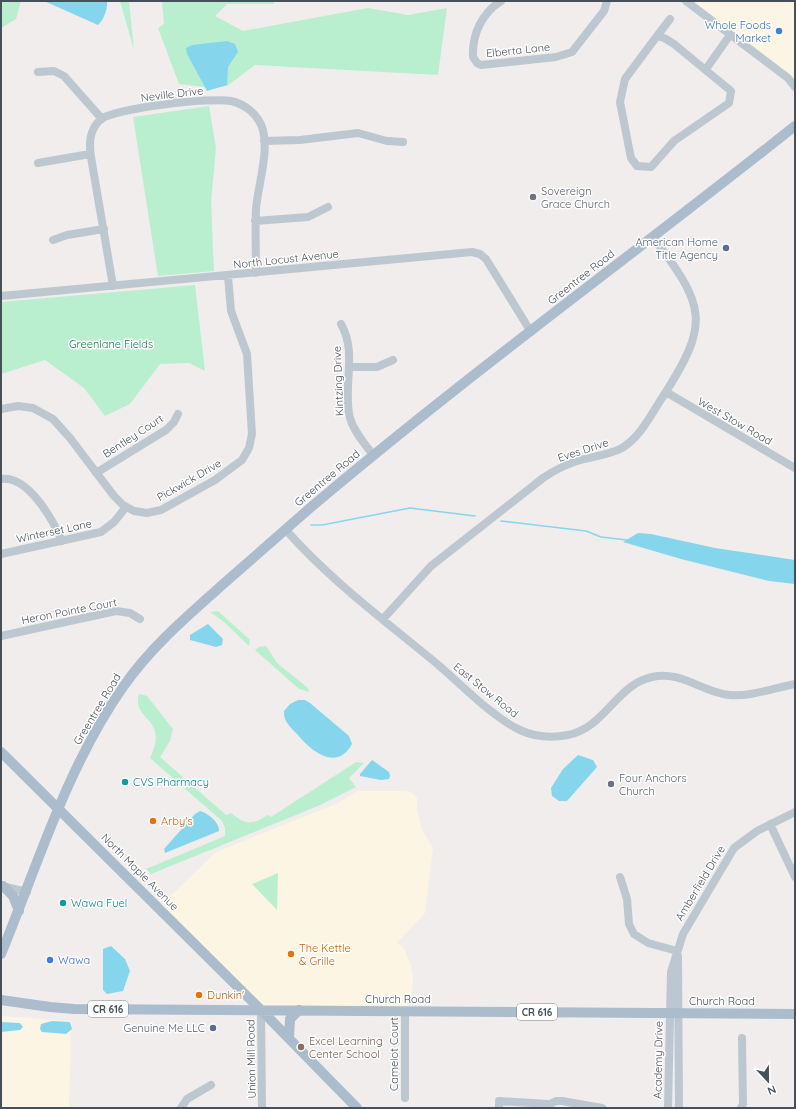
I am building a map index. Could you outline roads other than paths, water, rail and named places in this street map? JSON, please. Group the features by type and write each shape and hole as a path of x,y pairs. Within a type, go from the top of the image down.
{"main road":[{"name":"Greentree Road","path":"1,954 27,892 58,808 97,728 133,674 173,629 285,529 373,455 795,126"},
{"name":"North Maple Avenue","path":"1,752 261,1010 357,1108"},
{"path":"2,886 13,896 19,911"},
{"name":"Church Road","path":"1,1000 74,1009 795,1014"},
{"path":"289,1038 290,1019 299,1010"}],"street":[{"name":"Elberta Lane","path":"501,1 485,14 477,30 473,57 477,63 481,65 556,57 572,52 604,11 607,1"},
{"path":"686,1 788,78 795,87"},
{"path":"658,36 674,44 731,91 729,104 674,141 651,167 637,166 631,158 620,102 625,79 670,19"},
{"path":"706,69 730,35"},
{"path":"38,72 54,72 64,76 102,119 92,132 90,154 113,286"},
{"name":"Neville Drive","path":"102,119 110,114 130,110 211,100 225,100 245,106 255,115 262,127 264,141 256,221 256,273"},
{"path":"264,141 300,140 358,134 387,141 403,142"},
{"path":"38,163 52,159 90,154"},
{"path":"256,221 308,217 328,207"},
{"path":"53,240 62,236 104,229"},
{"name":"Eves Drive","path":"383,619 431,566 543,478 562,466 611,452 628,444 641,432 666,392 691,347 696,329 693,302 686,285 652,236"},
{"name":"North Locust Avenue","path":"1,296 228,276 472,252 480,254 486,259 531,332"},
{"name":"Pickwick Drive","path":"1,410 26,407 47,414 65,431 114,496 126,507 134,511 146,513 168,506 232,469 242,460 249,448 251,426 248,361 245,346 231,311 228,276"},
{"name":"Kintzing Drive","path":"341,324 348,344 350,416 358,435 373,455"},
{"path":"349,367 377,367 393,360"},
{"name":"West Stow Road","path":"666,392 795,468"},
{"name":"Bentley Court","path":"96,473 166,430 174,422 178,414"},
{"path":"1,479 11,479 16,481 31,493 51,519 62,541"},
{"name":"Winterset Lane","path":"1,554 101,532 114,522 126,507"},
{"name":"East Stow Road","path":"285,529 316,563 502,718 520,730 540,736 570,735 588,728 603,716 628,689 652,677 678,677 716,692 730,695 795,684"},
{"name":"Heron Pointe Court","path":"1,636 116,612 130,613 140,619"},
{"name":"Amberfield Drive","path":"674,1013 671,972 677,951 689,923 728,856 741,842 770,824 795,812"},
{"path":"770,824 795,877"},
{"path":"620,877 627,899 629,924 634,934 648,943 677,951"},
{"path":"2,886 27,892"},
{"name":"Union Mill Road","path":"261,1010 262,1108"},
{"name":"Camelot Court","path":"405,1011 405,1098"},
{"name":"Academy Drive","path":"668,1108 674,1013"},
{"name":"Academy Drive","path":"674,1013 679,1108"},
{"path":"741,1108 743,1104 742,1038"},
{"path":"181,1108 187,1099 211,1085"},
{"path":"499,1108 499,1101 545,1106 556,1101 567,1101 602,1108"}],"water":[{"path":"44,1 107,1 107,4 104,17 98,25"},
{"path":"227,41 235,44 238,52 228,67 227,85 207,91 187,54 186,48 192,45"},
{"path":"638,533 651,534 715,548 795,560 795,584 769,581 681,559 623,542"},
{"path":"208,624 223,639 222,645 216,647 190,640 190,635"},
{"path":"298,700 305,700 310,703 349,736 352,744 346,752 339,757 332,758 324,756 303,741 288,724 284,715 284,711 290,704"},
{"path":"578,755 593,760 597,767 567,801 559,801 552,796 551,788 563,769"},
{"path":"372,760 389,772 389,779 381,780 360,776"},
{"path":"200,811 213,819 218,825 219,831 165,853 164,849 195,814"},
{"path":"111,946 125,959 130,971 123,991 107,994 103,990 103,949"},
{"path":"52,1021 70,1022 72,1029 66,1034 42,1032 40,1029 41,1024"},
{"path":"1,1022 20,1023 23,1027 20,1030 1,1032"}],"waterway":[{"path":"311,525 322,525 410,508 475,516"},
{"path":"501,521 586,531 601,537 627,540"}],"place":[{"name":"Whole Foods Market","path":"779,31"},
{"name":"Sovereign Grace Church","path":"533,197"},
{"name":"American Home Title Agency","path":"726,248"},
{"name":"CVS Pharmacy","path":"125,782"},
{"name":"Four Anchors Church","path":"611,784"},
{"name":"Arby's","path":"153,821"},
{"name":"Wawa Fuel","path":"63,903"},
{"name":"The Kettle & Grille","path":"291,954"},
{"name":"Wawa","path":"50,960"},
{"name":"Dunkin'","path":"199,995"},
{"name":"Genuine Me LLC","path":"213,1028"},
{"name":"Excel Learning Center School","path":"301,1047"}],"park label":[{"name":"Greenlane Fields","path":"111,344"}]}
